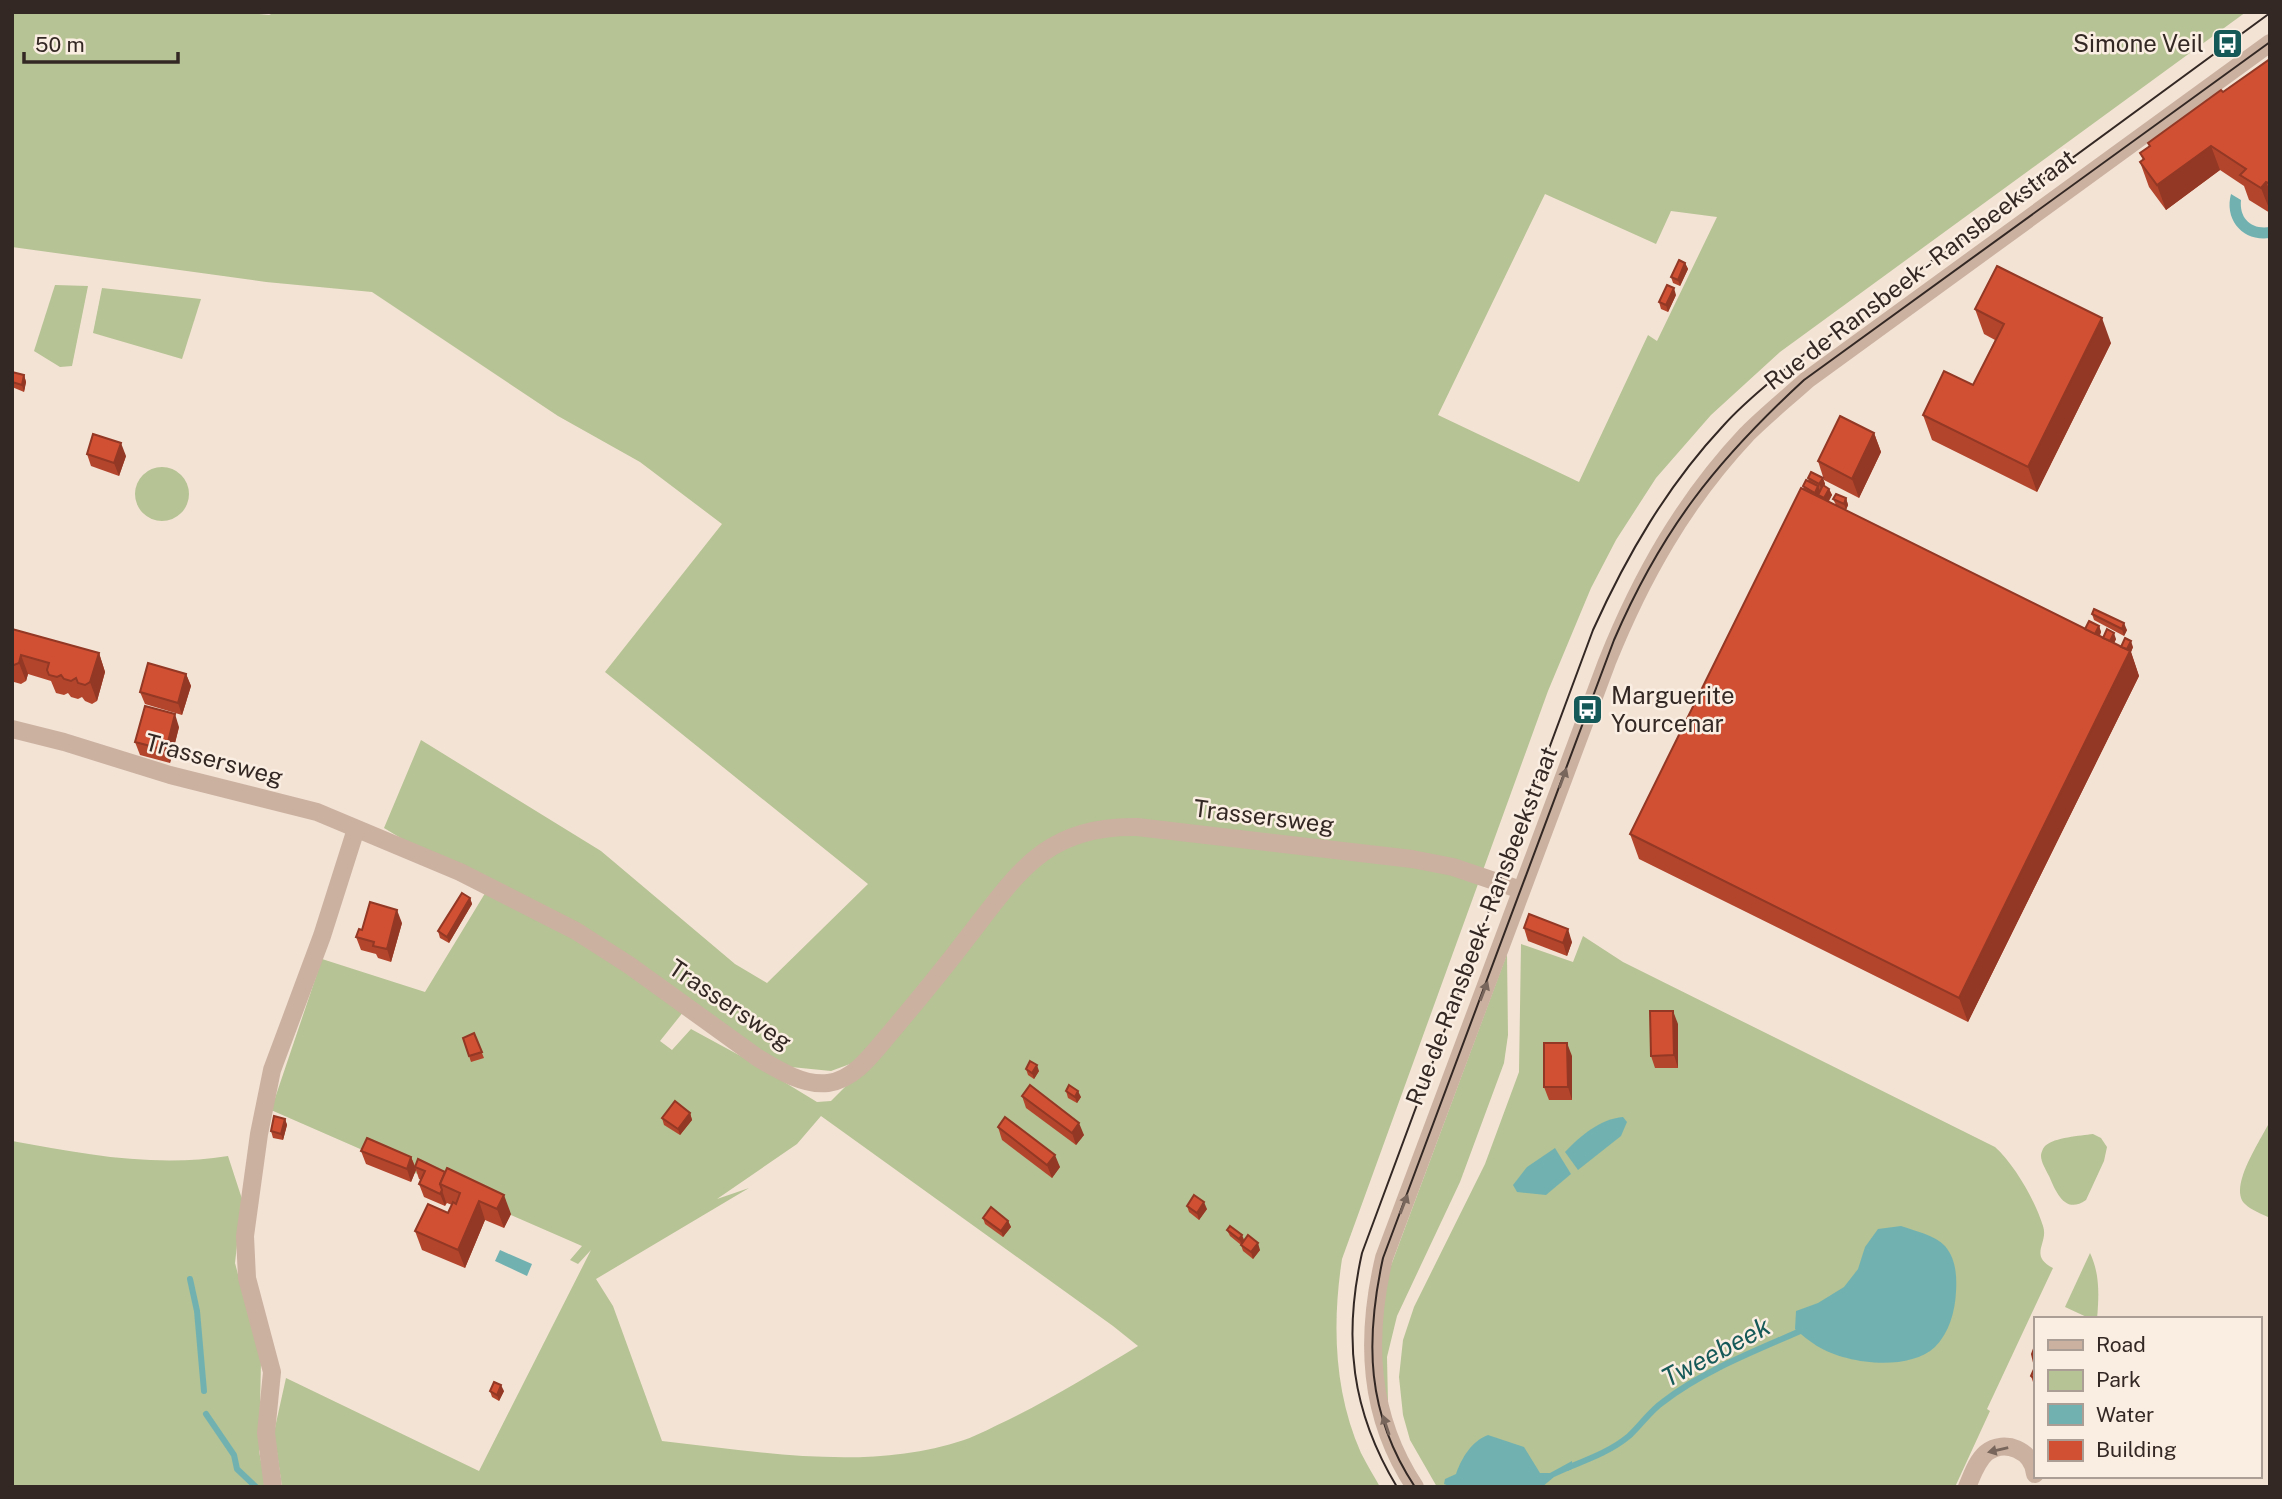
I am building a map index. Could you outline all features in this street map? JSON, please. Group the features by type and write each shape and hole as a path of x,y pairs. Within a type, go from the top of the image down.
{"street":[{"name":"Rue de Ransbeek - Ransbeekstraat","path":"1415,1487 1393,1446 1381,1410 1373,1365 1374,1301 1389,1243 1622,622 1672,529 1723,461 1748,433 1838,356 2270,43"},
{"name":"Trassersweg","path":"12,729 170,775 317,812 460,872 576,931 629,965 758,1058 797,1077 827,1083 843,1079 870,1057 1021,870 1049,847 1087,831 1105,827 1137,827 1412,859 1453,867 1521,890"},
{"path":"273,1487 266,1433 272,1372 247,1278 244,1236 260,1134 275,1062 322,936 356,829"},
{"path":"1966,1487 1979,1461 1987,1452 1998,1447 2011,1447 2021,1451 2030,1460 2034,1472"}],"green space":[{"path":"12,12 237,12 269,15 276,12 2246,12 1780,352 1711,415 1656,478 1616,540 1591,588 1548,691 1342,1259 1336,1333 1340,1382 1352,1430 1380,1487 282,1487 274,1432 286,1378 479,1471 591,1250 578,1264 570,1260 582,1246 271,1110 322,959 425,992 487,890 384,828 421,740 601,851 735,964 767,983 868,884 605,672 722,524 640,462 558,416 372,292 266,282 12,247","holes":["1545,194 1656,244 1671,211 1717,217 1657,341 1648,335 1579,482 1438,415","684,1011 791,1067 831,1071 850,1064 852,1080 831,1101 817,1102 691,1029 672,1050 660,1041","821,1116 1138,1346 1058,1394 1008,1420 970,1438 927,1450 890,1455 814,1457 662,1441 613,1306 596,1279 749,1188 717,1199 797,1144"]},
{"path":"55,285 88,286 72,366 60,367 34,351"},
{"path":"102,288 201,299 182,359 93,333"},
{"path":"167,467 177,471 185,479 189,494 185,509 177,517 157,521 147,517 139,509 135,489 139,479 147,471"},
{"path":"1583,936 1623,962 1995,1147 2023,1183 2043,1226 2040,1253 2053,1268 1987,1409 1990,1411 1955,1487 1437,1487 1410,1440 1403,1415 1399,1377 1403,1340 1414,1307 1485,1164 1519,1072 1521,944 1573,962"},
{"path":"1507,954 1508,1035 1504,1063 1460,1182 1397,1316 1387,1357 1388,1403 1380,1380 1383,1287"},
{"path":"2270,1121 2270,1218 2245,1204 2240,1187 2248,1163"},
{"path":"2093,1134 2101,1138 2107,1147 2104,1161 2086,1200 2072,1205 2058,1195 2041,1158 2042,1151 2045,1146 2055,1141"},
{"path":"12,1141 93,1155 147,1160 174,1161 228,1156 242,1199 235,1263 261,1362 259,1451 266,1487 12,1487"},
{"path":"2090,1253 2097,1277 2097,1317 2087,1317 2065,1307"}],"water":[{"path":"2231,194 2241,200 2242,213 2248,222 2258,227 2270,227 2270,238 2252,236 2238,227 2230,212"},
{"path":"1623,1117 1627,1122 1621,1136 1578,1170 1565,1152 1591,1129 1606,1121"},
{"path":"1555,1148 1571,1174 1546,1195 1517,1192 1513,1185 1527,1167"},
{"path":"1901,1226 1941,1242 1954,1262 1954,1307 1948,1329 1935,1347 1909,1360 1877,1363 1860,1361 1829,1352 1795,1329 1796,1311 1818,1303 1844,1287 1858,1269 1865,1247 1878,1229"},
{"path":"500,1250 532,1264 527,1276 495,1261"},
{"path":"1488,1435 1524,1447 1540,1473 1550,1473 1572,1461 1572,1469 1554,1477 1542,1487 1452,1487 1444,1484 1445,1479 1456,1474 1472,1445"}],"building":[{"path":"2270,59 2270,184 2266,182 2261,188 2240,175 2246,169 2211,146 2157,185 2140,162 2144,159 2140,153 2150,146 2148,143 2221,90 2223,92"},
{"path":"1679,260 1685,263 1678,280 1671,277"},
{"path":"1997,266 2102,318 2028,467 1923,415 1944,371 1973,385 2004,324 1975,309"},
{"path":"1667,285 1674,288 1666,305 1659,302"},
{"path":"12,372 24,375 22,385 12,382"},
{"path":"1840,416 1874,433 1852,479 1818,461"},
{"path":"93,434 121,443 114,463 87,454"},
{"path":"1811,472 1823,478 1819,484 1808,478"},
{"path":"1806,480 1818,486 1815,493 1803,486"},
{"path":"1823,485 1829,489 1824,498 1818,495"},
{"path":"1801,488 2130,651 1959,998 1630,834"},
{"path":"1836,494 1846,498 1844,504 1833,499"},
{"path":"2094,609 2124,623 2122,629 2092,614"},
{"path":"2089,621 2099,626 2095,634 2085,629"},
{"path":"12,629 99,653 90,682 85,685 78,683 76,678 71,681 61,675 49,675 49,663 21,655 19,663 12,665"},
{"path":"2107,629 2114,633 2110,641 2103,638"},
{"path":"2125,638 2131,641 2127,649 2121,647"},
{"path":"148,663 186,674 178,703 140,692"},
{"path":"145,706 175,714 166,750 135,742"},
{"path":"462,893 470,898 447,937 438,931"},
{"path":"370,902 397,910 387,949 373,946 374,942 356,937 359,929 362,930"},
{"path":"1529,914 1568,929 1563,943 1524,928"},
{"path":"1650,1011 1673,1011 1674,1055 1651,1056"},
{"path":"474,1033 482,1052 469,1056 463,1038"},
{"path":"1544,1043 1567,1043 1568,1087 1544,1087"},
{"path":"1030,1061 1037,1065 1032,1073 1026,1069"},
{"path":"1030,1085 1079,1123 1072,1133 1022,1096"},
{"path":"1069,1085 1078,1091 1075,1097 1066,1091"},
{"path":"675,1101 690,1113 678,1129 662,1118"},
{"path":"274,1116 285,1119 281,1134 271,1131"},
{"path":"1005,1117 1055,1155 1047,1165 998,1127"},
{"path":"367,1138 411,1157 407,1169 361,1151"},
{"path":"418,1159 445,1172 440,1184 440,1194 419,1184 425,1171 415,1167"},
{"path":"447,1168 504,1195 497,1209 479,1201 458,1250 415,1231 428,1204 448,1213 453,1202 456,1204 460,1193 440,1184"},
{"path":"1194,1195 1204,1202 1197,1213 1187,1206"},
{"path":"991,1207 1008,1221 1001,1231 983,1218"},
{"path":"1230,1226 1242,1235 1239,1239 1227,1230"},
{"path":"1248,1235 1258,1243 1251,1252 1241,1245"},
{"path":"494,1382 501,1385 497,1395 490,1391"}],"waterway":[{"path":"190,1279 197,1311 204,1391"},
{"name":"Tweebeek","path":"1567,1468 1622,1441 1658,1406 1697,1380 1807,1328"},
{"name":"Tweebeek","path":"206,1414 234,1455 237,1469 256,1487"}],"tram line":[{"path":"1397,1487 1369,1430 1355,1373 1353,1315 1362,1253 1593,630 1634,548 1666,497 1703,449 1739,409 1791,364 2270,13"},
{"path":"1415,1487 1387,1432 1374,1376 1374,1318 1383,1258 1614,640 1632,600 1672,530 1744,439 1804,380 2270,42"}],"place":[{"name":"Simone Veil","path":"2227,44"},
{"name":"Marguerite Yourcenar","path":"1588,710"}]}
